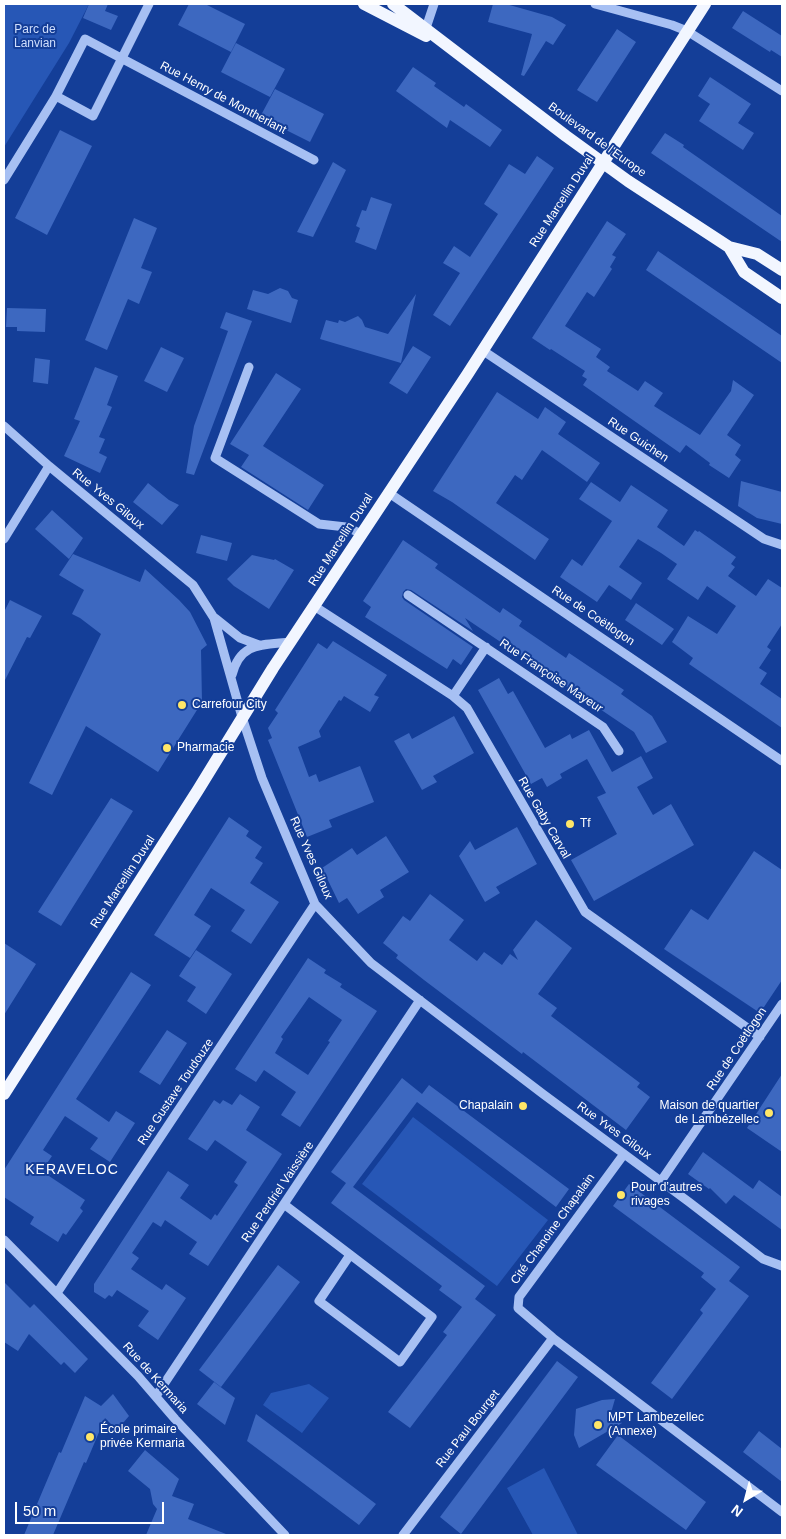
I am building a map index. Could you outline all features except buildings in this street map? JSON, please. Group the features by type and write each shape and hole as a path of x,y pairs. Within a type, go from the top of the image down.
{"main road":[{"name":"Boulevard de l'Europe","path":"364,4 453,50"},
{"name":"Boulevard de l'Europe","path":"393,4 603,163 729,247 758,254 782,270"},
{"name":"Rue Marcellin Duval","path":"4,1094 290,642 482,350 704,4"},
{"name":"Boulevard de l'Europe","path":"729,247 744,272 782,298"}],"street":[{"path":"56,96 93,116 149,4"},
{"path":"426,28 434,4"},
{"path":"595,4 672,25 687,31 782,91"},
{"name":"Rue Henry de Montherlant","path":"4,180 56,96 84,39 314,160"},
{"name":"Rue Guichen","path":"482,350 764,539 782,546"},
{"path":"249,367 216,458 319,524 346,527 362,534"},
{"name":"Rue Yves Giloux","path":"4,426 48,466 193,585 214,618 242,717 262,778 316,904 371,962 763,1259 782,1266"},
{"path":"4,539 48,466"},
{"name":"Rue de Coëtlogon","path":"389,492 782,761"},
{"name":"Rue Françoise Mayeur","path":"408,595 603,727 619,751"},
{"name":"Rue Gaby Carval","path":"314,606 453,696 467,708 585,912 760,1037"},
{"path":"214,618 240,638 259,645"},
{"path":"232,678 236,661 249,649 259,645 290,642"},
{"name":"Rue Françoise Mayeur","path":"453,696 486,647"},
{"name":"Rue Gustave Toudouze","path":"57,1293 316,904"},
{"name":"Rue Perdriel Vaissière","path":"156,1396 420,1000"},
{"name":"Rue de Coëtlogon","path":"661,1181 782,1004"},
{"name":"Cité Chanoine Chapalain","path":"553,1338 518,1308 519,1297 624,1154"},
{"path":"285,1205 432,1317 400,1362 319,1301 350,1255"},
{"name":"Rue de Kermaria","path":"4,1240 138,1376 175,1419 285,1535"},
{"path":"553,1338 782,1512"},
{"name":"Rue Paul Bourget","path":"403,1535 553,1338"}],"green space":[{"name":"Parc de Lanvian","path":"4,4 89,4 69,43 4,147"},
{"path":"413,1117 548,1220 497,1286 362,1184"},
{"path":"309,1384 329,1398 302,1433 263,1405 271,1393"},
{"path":"544,1468 578,1535 533,1535 507,1488"}],"place":[{"name":"Carrefour City","path":"182,705"},
{"name":"Pharmacie","path":"167,748"},
{"name":"Tf","path":"570,824"},
{"name":"Chapalain","path":"523,1106"},
{"name":"Maison de quartier de Lambézellec","path":"769,1113"},
{"name":"Pour d’autres rivages","path":"621,1195"},
{"name":"MPT Lambezellec (Annexe)","path":"598,1425"},
{"name":"École primaire privée Kermaria","path":"90,1437"}],"district":[{"name":"KERAVELOC","path":"72,1170"}]}
